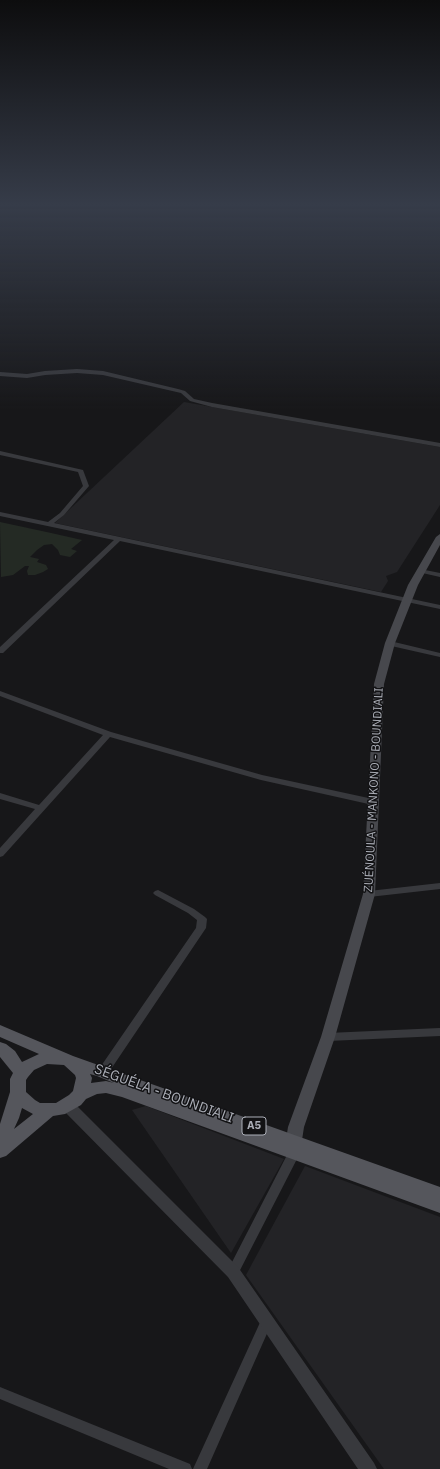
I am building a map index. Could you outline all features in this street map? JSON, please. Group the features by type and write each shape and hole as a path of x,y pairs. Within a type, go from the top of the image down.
{"main road":[{"name":"ZUÉNOULA - MANKONO - BOUNDIALI","path":"293,1146 296,1127 328,1037 369,894 379,684 390,643 420,571 440,538"},
{"path":"0,1031 68,1060"},
{"path":"0,1048 9,1055 22,1073 17,1085 18,1092 11,1118 0,1143"},
{"name":"SÉGUÉLA - BOUNDIALI","path":"22,1073 28,1066 47,1058 68,1060 103,1072 293,1146 440,1206"},
{"name":"SÉGUÉLA - BOUNDIALI","path":"68,1060 81,1071 84,1078 84,1086 80,1094"},
{"name":"SÉGUÉLA - BOUNDIALI","path":"18,1092 22,1099 29,1105 38,1109 49,1110 67,1105 80,1094 96,1088 106,1087 124,1091 440,1194"},
{"path":"0,1151 49,1110"}],"street":[{"path":"0,374 27,376 77,371 103,373 183,392 192,400 212,405 440,445"},
{"path":"0,452 81,471 86,486 62,514 48,525"},
{"path":"0,514 440,606"},
{"path":"0,651 119,539"},
{"path":"420,571 440,575"},
{"path":"390,643 440,655"},
{"path":"0,693 108,734 261,777 373,802"},
{"path":"0,854 108,734"},
{"path":"0,796 40,808"},
{"path":"369,894 440,886"},
{"path":"103,1072 201,928 202,919 191,911 158,893"},
{"path":"328,1037 440,1032"},
{"path":"67,1105 233,1272 368,1469"},
{"path":"233,1272 292,1157 293,1146"},
{"path":"200,1469 267,1320"},
{"path":"0,1393 184,1469"}],"shaded area":[{"path":"184,402 440,447 440,505 397,572 386,576 388,581 381,592 55,523"},
{"path":"0,522 82,540 71,549 77,551 70,557 60,555 58,550 52,544 44,545 37,550 30,557 39,559 37,562 46,565 48,569 43,572 35,575 28,575 27,571 29,566 25,566 13,575 1,577"},
{"path":"146,1106 284,1159 231,1253 132,1110"},
{"path":"305,1166 440,1217 440,1469 384,1469 246,1275"}]}
